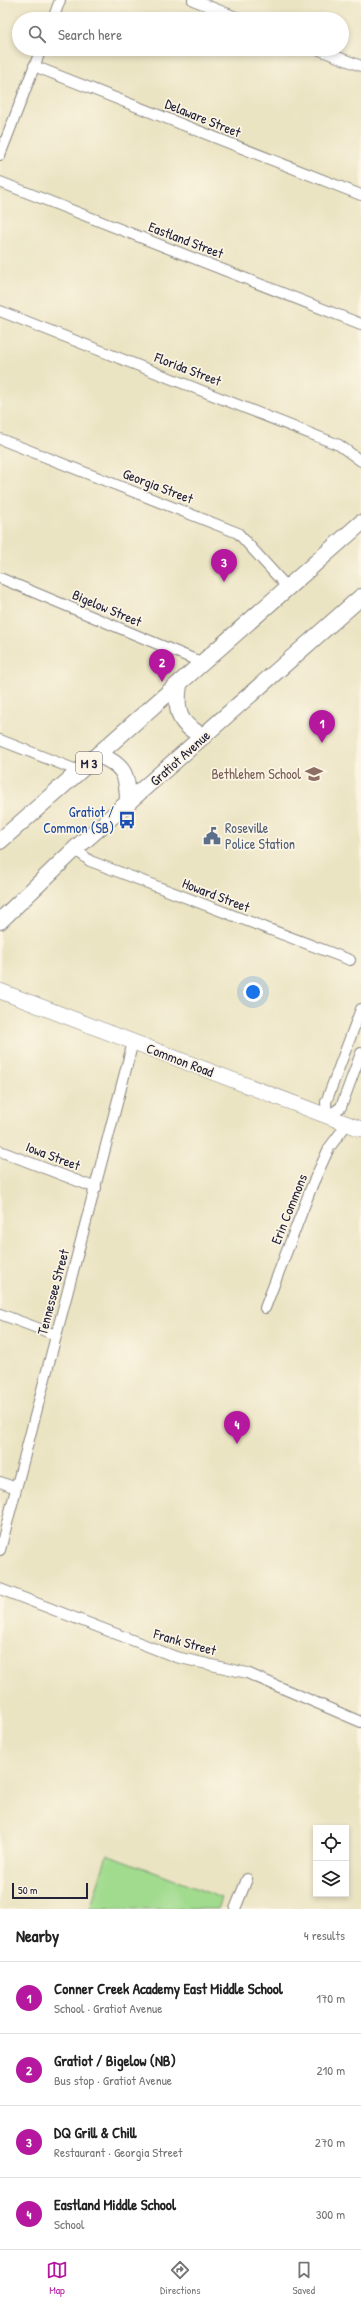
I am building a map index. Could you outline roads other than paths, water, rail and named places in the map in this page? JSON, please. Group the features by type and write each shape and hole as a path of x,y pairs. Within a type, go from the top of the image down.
{"main road":[{"name":"M 3","path":"0,842 361,523"},
{"name":"Gratiot Avenue","path":"0,921 75,849 128,804 361,597"},
{"path":"179,684 177,699 181,719 186,727 204,736"},
{"path":"98,755 114,762 123,771 128,789 128,804"}],"street":[{"path":"56,12 60,0"},
{"path":"193,0 223,12"},
{"path":"0,156 38,56"},
{"path":"335,56 361,66"},
{"name":"Delaware Street","path":"34,66 360,193"},
{"name":"Eastland Street","path":"0,182 361,324"},
{"name":"Florida Street","path":"0,311 339,445 361,462"},
{"name":"Georgia Street","path":"0,439 238,533 287,587"},
{"name":"Bigelow Street","path":"0,578 203,664"},
{"path":"0,740 79,771"},
{"name":"Howard Street","path":"75,849 90,860 350,960"},
{"name":"Common Road","path":"0,991 361,1129"},
{"path":"327,1117 326,1102 361,1009"},
{"name":"Tennessee Street","path":"0,1550 133,1042"},
{"path":"327,1117 341,1107 361,1053"},
{"name":"Erin Commons","path":"265,1308 313,1183 329,1148 347,1124"},
{"name":"Iowa Street","path":"0,1151 96,1188"},
{"path":"0,1314 56,1335"},
{"path":"0,1482 16,1488"},
{"name":"Frank Street","path":"0,1589 176,1657 247,1674 361,1722"},
{"path":"235,1909 247,1879"}],"place":[{"name":"DQ Grill & Chill","path":"224,582"},
{"name":"Gratiot / Bigelow (NB)","path":"162,682"},
{"name":"Conner Creek Academy East Middle School","path":"322,743"},
{"name":"Bethlehem School","path":"314,774"},
{"name":"Gratiot / Common (SB)","path":"127,820"},
{"name":"Roseville Police Station","path":"212,836"},
{"name":"Eastland Middle School","path":"237,1444"}]}
